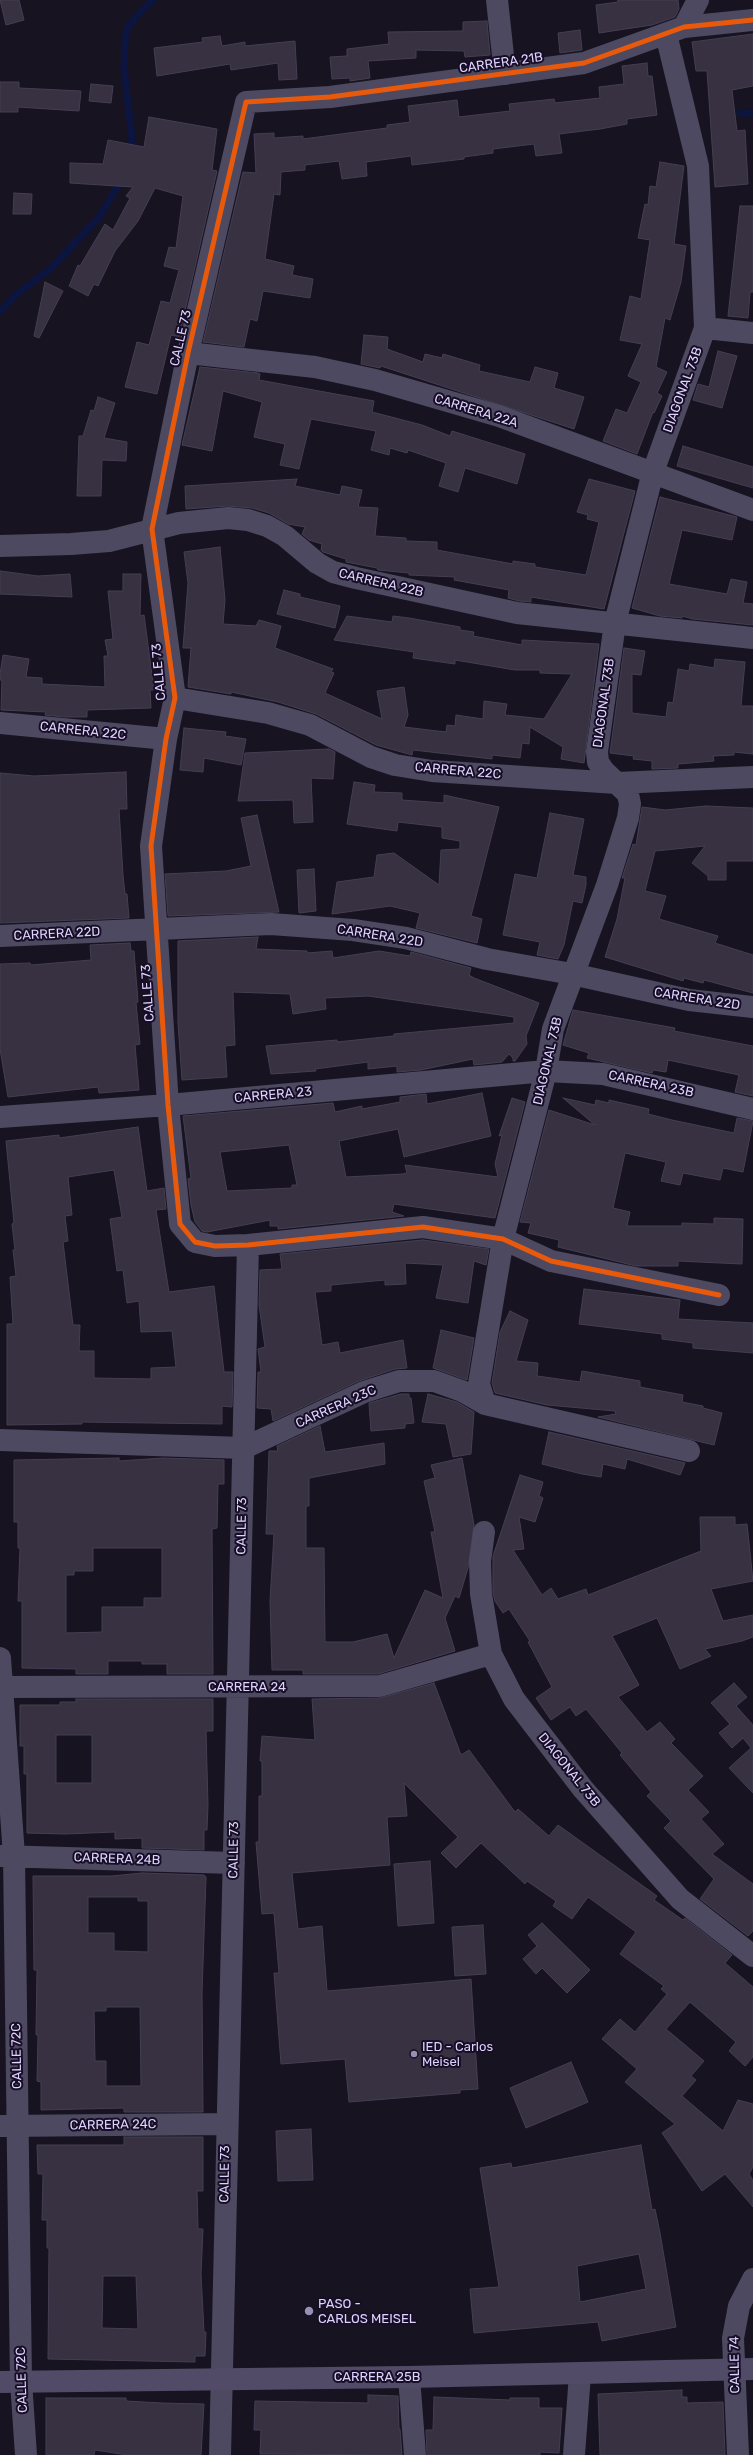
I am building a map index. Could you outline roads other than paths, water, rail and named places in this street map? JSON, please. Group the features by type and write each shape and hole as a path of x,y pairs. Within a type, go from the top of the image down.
{"street":[{"path":"497,0 505,74"},
{"path":"675,31 698,0"},
{"name":"CARRERA 21B","path":"246,102 330,97 584,63 675,31 753,20"},
{"name":"DIAGONAL 73B","path":"485,1404 479,1384 503,1239 546,1071 553,1029 572,974 607,885 628,818 630,804 628,794 598,762 597,752 615,623 653,472 705,328 698,166 675,31"},
{"name":"CALLE 73","path":"220,2455 226,2124 234,1863 248,1245 215,1246 195,1242 180,1224 168,1105 154,929 150,846 166,739 175,698 152,529 188,353 246,102"},
{"path":"705,328 753,333"},
{"name":"CARRERA 22A","path":"188,353 315,367 375,380 499,416 753,510"},
{"name":"CARRERA 22B","path":"0,546 109,541 152,529 228,518 248,520 267,526 285,536 317,563 327,569 356,578 517,613 753,638"},
{"name":"CARRERA 22C","path":"175,698 241,707 310,725 371,757 395,765 432,771 617,783 753,777"},
{"name":"CARRERA 22C","path":"0,723 166,739"},
{"name":"CARRERA 22D","path":"0,936 271,924 353,930 406,938 487,959 572,974 689,1000 753,1007"},
{"name":"CARRERA 23","path":"0,1116 168,1105 546,1071"},
{"name":"CARRERA 23B","path":"546,1071 603,1074 753,1109"},
{"path":"248,1245 423,1227 503,1239 550,1261 719,1295"},
{"name":"CARRERA 23C","path":"0,1440 244,1448 364,1392 400,1381 434,1380 462,1391 485,1404 689,1451"},
{"name":"DIAGONAL 73B","path":"484,1532 480,1561 481,1594 490,1654 514,1699 583,1789 680,1899 753,1956"},
{"name":"CARRERA 24","path":"1,1687 380,1686 490,1654"},
{"name":"CALLE 72C","path":"0,1658 7,1856 9,2126 21,2382 26,2455"},
{"name":"CARRERA 24B","path":"7,1856 234,1863"},
{"name":"CARRERA 24C","path":"9,2126 226,2124"},
{"name":"CALLE 74","path":"738,2455 744,2369 733,2338 739,2306 753,2279"},
{"name":"CARRERA 25B","path":"0,2382 221,2378 409,2377 744,2369"},
{"path":"574,2455 580,2374"},
{"path":"409,2377 415,2455"}],"waterway":[{"path":"131,153 132,138 124,68 125,40 127,28 143,9 154,0"},
{"path":"740,113 753,113"},
{"path":"0,312 17,294 50,269 97,220 123,178"}],"place":[{"name":"IED - Carlos Meisel","path":"414,2054"},
{"name":"PASO - CARLOS MEISEL","path":"309,2311"}]}
